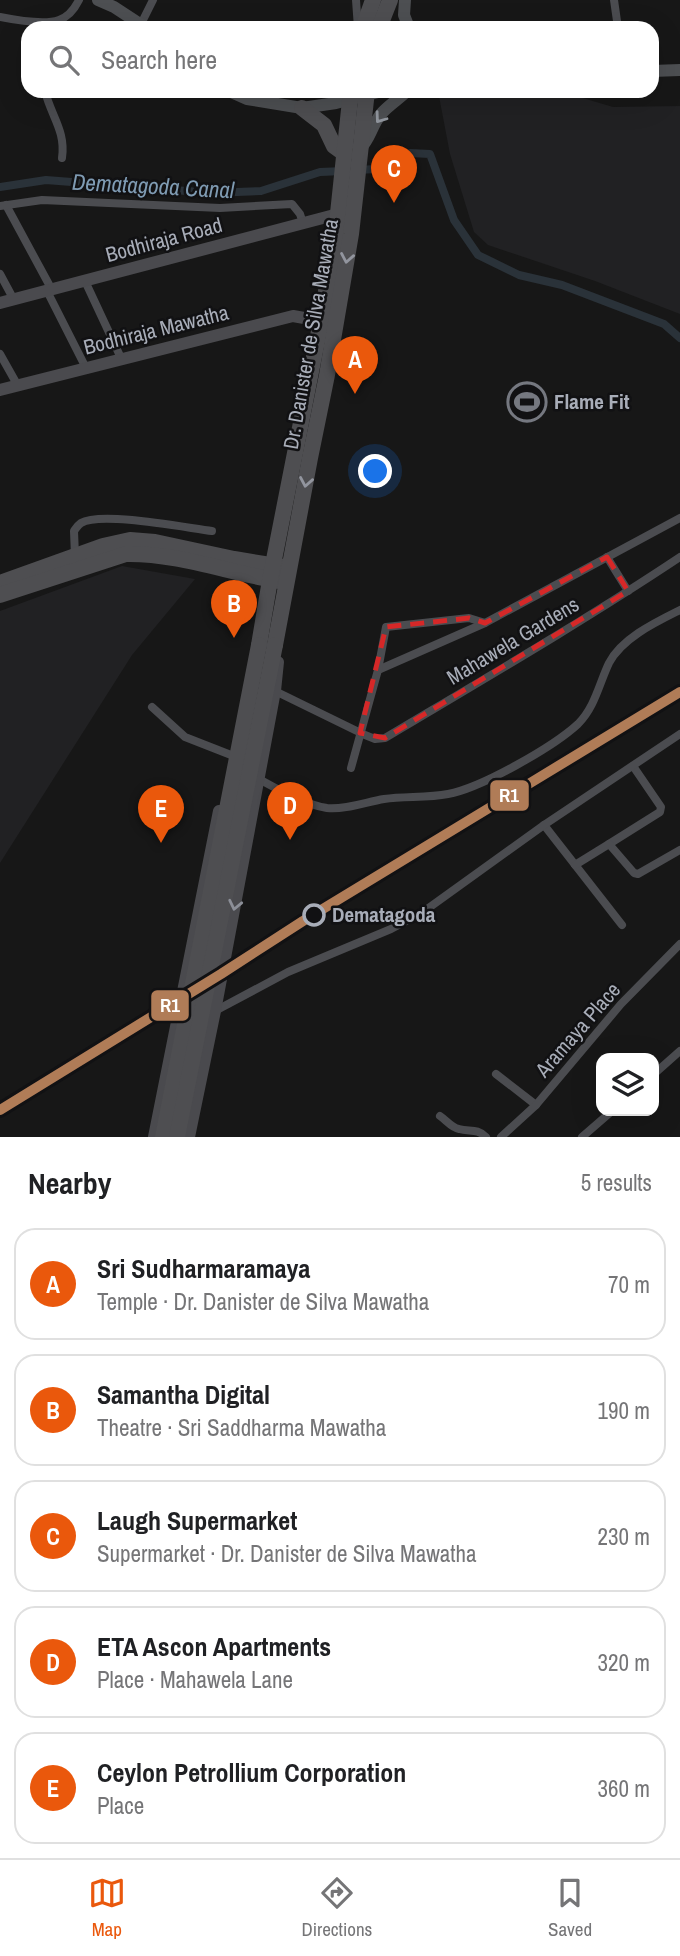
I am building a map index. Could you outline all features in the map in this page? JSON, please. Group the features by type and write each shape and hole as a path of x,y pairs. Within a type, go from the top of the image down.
{"highway":[{"path":"382,21 390,0"},
{"name":"Dr. Danister de Silva Mawatha","path":"280,578 327,375 351,234 349,189 358,98"},
{"path":"302,108 324,125 334,146 352,155"},
{"name":"Dr. Danister de Silva Mawatha","path":"280,578 296,456 338,214 349,189"},
{"path":"0,583 118,542 136,540 280,578"},
{"path":"0,595 126,554 146,554 280,578"},
{"path":"163,1137 267,645 267,599 280,578"},
{"path":"177,1137 280,578"}],"main road":[{"path":"98,0 135,21"},
{"path":"405,0 405,21"},
{"path":"659,71 680,70"},
{"path":"245,98 302,108 326,106 347,98"},
{"path":"352,155 370,138 382,114 399,98"},
{"name":"Bodhiraja Road","path":"0,303 338,214"},
{"name":"Bodhiraja Mawatha","path":"0,390 293,316 321,321"},
{"path":"190,1132 275,691 280,578"},
{"path":"154,1137 254,642 267,599"},
{"path":"207,866 217,881 225,882 241,875"},
{"path":"158,1116 169,1102 179,1102 186,1109 190,1132"}],"street":[{"path":"62,21 79,0"},
{"path":"145,21 153,0"},
{"path":"356,0 366,14"},
{"path":"614,0 617,21"},
{"path":"0,17 43,21"},
{"path":"47,98 62,135 62,158"},
{"path":"86,368 50,290 3,205 42,200 220,208 292,204 303,223"},
{"path":"0,274 14,299"},
{"path":"85,281 121,358"},
{"path":"0,354 18,386"},
{"name":"Mahawela Gardens","path":"378,670 485,623 680,518"},
{"path":"75,556 75,531 81,523 88,520 131,520 212,531"},
{"path":"607,557 628,591"},
{"name":"Mahawela Gardens","path":"275,691 375,740 385,738 680,557"},
{"path":"258,779 304,801 328,808 377,800 449,794 470,787 553,744 578,723 590,709 617,651 649,625 680,610"},
{"name":"Mahawela Gardens","path":"360,733 378,670 386,627 469,618 485,623"},
{"path":"152,707 185,737 231,755"},
{"path":"351,768 360,733"},
{"path":"215,1011 288,972 391,929 423,912 544,825 678,738"},
{"path":"575,865 660,812 661,807 633,766"},
{"path":"544,825 622,925"},
{"path":"609,844 634,873 638,874 680,850"},
{"name":"Aramaya Place","path":"501,1137 536,1105 621,1004 680,944"},
{"path":"659,1070 680,1051"},
{"path":"496,1074 536,1105"},
{"path":"440,1116 456,1128 475,1130 486,1137"},
{"path":"582,1137 606,1116"}],"highlighted area":[{"path":"607,557 628,591 385,738 360,733 386,627 469,618 485,623"}],"shaded area":[{"path":"439,98 583,98 613,107 680,106 680,314 595,281 488,245 474,232 450,154"},
{"path":"122,566 195,579 132,655 0,863 0,611"}],"waterway":[{"name":"Dematagoda Canal","path":"357,170 377,169 410,153 430,154 454,220 478,255 519,275 562,285 664,324 680,338"},
{"name":"Dematagoda Canal","path":"0,187 46,180 212,193 261,191 320,172 344,171"}],"transit line":[{"name":"R1","path":"0,1110 303,921 680,692"}],"place":[{"name":"Laugh Supermarket","path":"394,203"},
{"name":"Sri Sudharmaramaya","path":"355,394"},
{"name":"Flame Fit","path":"527,402"},
{"name":"Samantha Digital","path":"234,638"},
{"name":"ETA Ascon Apartments","path":"290,840"},
{"name":"Ceylon Petrollium Corporation","path":"161,843"},
{"name":"Dematagoda","path":"314,915"}]}
